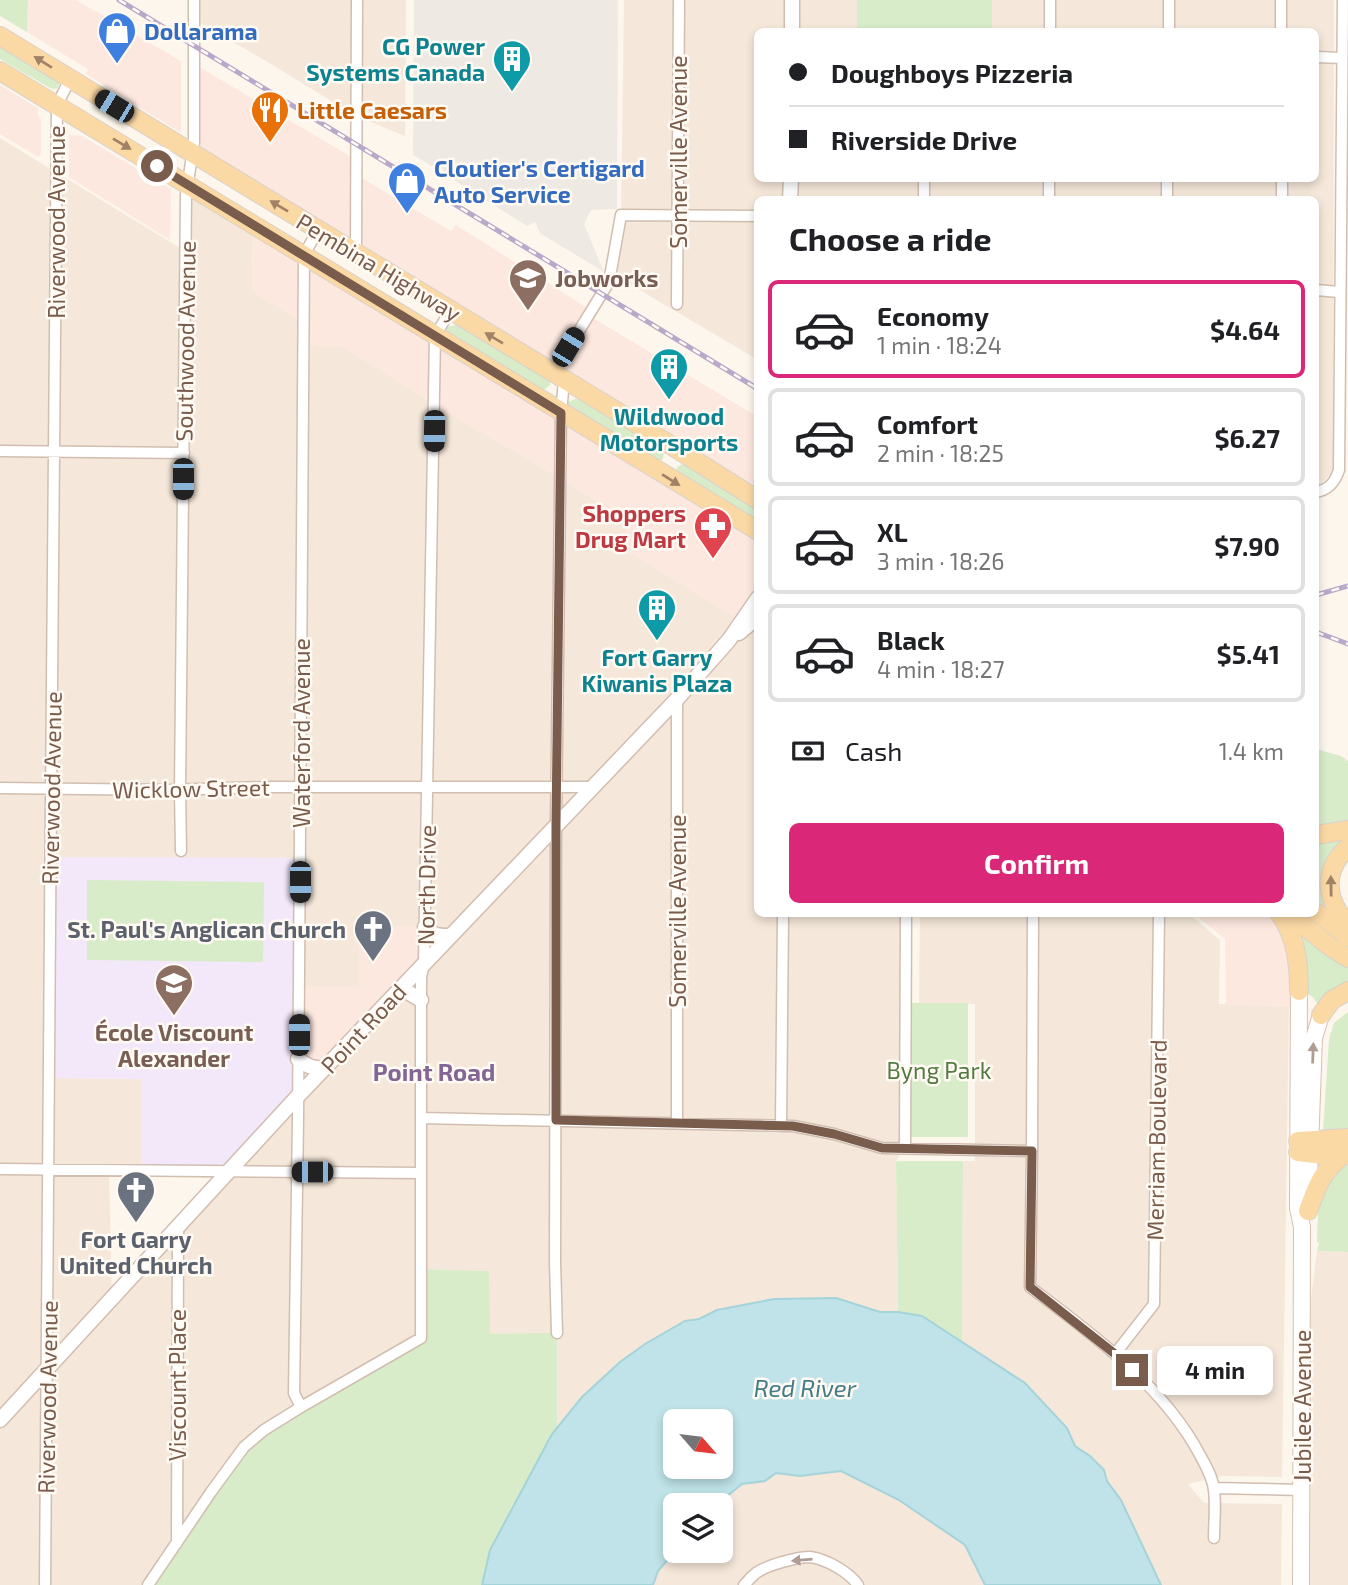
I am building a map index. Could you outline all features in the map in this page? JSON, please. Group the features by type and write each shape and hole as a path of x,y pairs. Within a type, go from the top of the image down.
{"main road":[{"name":"Pembina Highway","path":"3,36 754,498"},
{"name":"Pembina Highway","path":"0,71 754,529"},
{"path":"1319,835 1348,830"},
{"path":"1348,848 1337,859 1329,880 1334,908 1348,925"},
{"path":"1319,914 1348,937"},
{"path":"1282,917 1296,950 1299,991"},
{"path":"1293,917 1348,958"},
{"name":"Jubilee Avenue","path":"1299,991 1305,1219 1301,1585"},
{"path":"1321,1015 1332,1000 1348,991"},
{"name":"Jubilee Avenue","path":"1304,1147 1314,1038 1321,1015"},
{"path":"1304,1147 1348,1138"},
{"path":"1304,1147 1345,1155"},
{"path":"1305,1219 1319,1180 1328,1168 1345,1155"}],"street":[{"name":"Southwood Avenue","path":"181,850 186,184 193,154 194,0"},
{"path":"356,253 357,0"},
{"name":"Somerville Avenue","path":"677,304 679,0"},
{"path":"792,0 792,28"},
{"path":"1050,0 1050,28"},
{"path":"1168,0 1168,28"},
{"path":"1281,0 1281,28"},
{"path":"1319,491 1331,485 1339,470 1343,0"},
{"path":"1319,57 1342,58"},
{"name":"Riverwood Avenue","path":"45,1585 57,105 70,79"},
{"path":"557,1333 556,824 561,413 558,376 609,282 621,215 754,216"},
{"name":"Waterford Avenue","path":"301,1407 295,1393 304,256 318,230"},
{"path":"1319,290 1339,292"},
{"path":"435,336 450,311"},
{"name":"North Drive","path":"148,1585 244,1447 264,1430 301,1407 421,1338 421,977 425,927 435,336"},
{"path":"0,451 184,453"},
{"name":"Point Road","path":"0,1420 298,1097 677,699 729,640 754,604"},
{"name":"Point Road","path":"729,640 754,621"},
{"name":"Somerville Avenue","path":"677,699 677,1123"},
{"name":"Wicklow Street","path":"0,788 592,787"},
{"path":"781,1126 783,917"},
{"path":"905,1148 906,917"},
{"path":"1033,917 1030,1287 1115,1354 1180,1422 1206,1466 1214,1488 1214,1538"},
{"name":"Merriam Boulevard","path":"1115,1354 1154,1304 1159,917"},
{"path":"425,927 437,936 450,936"},
{"path":"401,988 421,1000"},
{"path":"298,1059 316,1069 326,1068"},
{"path":"421,1118 793,1126 882,1148 1032,1151"},
{"path":"0,1170 420,1173"},
{"name":"Viscount Place","path":"177,1544 178,1227"},
{"path":"1214,1488 1301,1490"},
{"path":"744,1585 756,1573 775,1563 810,1558 835,1565 858,1585"}],"shaded area":[{"path":"28,0 76,0 181,61 181,133 86,74 88,69 27,32"},
{"path":"194,0 406,0 405,136 356,116 194,20"},
{"path":"414,0 618,0 617,209 591,210 584,224 604,272 540,233 535,222 527,226 454,180 442,169 437,169 413,155"},
{"path":"624,0 857,0 857,28 754,28 754,182 1319,182 1319,28 992,28 992,0 1334,0 1333,472 1319,485 1319,196 754,196 754,358 611,273 621,215"},
{"path":"194,64 355,159 356,252 194,152"},
{"path":"0,85 39,109 37,112 41,119 41,154 38,157 0,134"},
{"path":"69,135 82,136 171,189 170,240 69,177"},
{"path":"0,138 185,251 186,184 253,225 252,291 304,323 304,345 341,346 357,355 627,521 628,552 754,614 754,917 906,917 905,1148 896,1161 898,1312 880,1312 836,1298 774,1299 717,1310 699,1319 685,1321 645,1344 582,1397 557,1428 557,1334 489,1334 489,1271 421,1269 421,1338 148,1585 0,1585","holes":["299,987 359,987 230,1171 112,1296 109,1171 141,1171 143,1079 50,1078"]},
{"path":"360,177 451,231 456,225 586,307 556,358 549,362 472,316 359,242"},
{"path":"253,225 754,529 754,604 736,618 628,552 627,521 341,346 304,345 304,323 252,291"},
{"path":"588,315 754,415 754,499 553,373"},
{"name":"École Viscount Alexander","path":"51,857 300,858 298,1096 230,1171 141,1171 142,1079 50,1078"},
{"path":"920,917 1193,917 1220,940 1219,1004 1289,1006 1282,1477 1223,1476 1188,1484 1204,1503 1282,1504 1281,1585 1161,1585 1121,1500 1107,1481 1104,1470 1075,1446 1067,1428 1025,1383 962,1341 963,1161 975,1161 975,1004 919,1003"},
{"path":"1198,917 1281,917 1299,1006 1223,1005 1226,1002 1225,939"},
{"path":"359,925 425,927 424,964 298,1096 299,987 359,987"},
{"path":"1317,1251 1348,1252 1348,1585 1301,1585 1302,1369"},
{"path":"841,1471 899,1500 965,1545 985,1585 653,1585 658,1571 665,1563 733,1563 733,1493 731,1493 742,1484 765,1481 776,1473 800,1476"}],"green space":[{"path":"0,0 28,0 27,32 0,16"},
{"path":"857,0 992,0 992,28 857,28"},
{"path":"0,45 59,82 58,88 50,88 0,59"},
{"path":"461,326 549,379 550,385 537,390 445,333 446,327"},
{"path":"575,399 582,400 664,451 663,459 659,462 567,409 566,403"},
{"path":"684,463 754,505 754,521 676,472 677,467"},
{"path":"1319,750 1341,756 1348,761 1348,824 1319,829"},
{"path":"1348,834 1323,905 1319,902 1319,839"},
{"path":"87,880 264,882 263,962 87,960"},
{"path":"1290,917 1348,958 1348,991 1319,1007 1314,998 1304,991"},
{"name":"Byng Park","path":"911,1003 968,1003 968,1137 910,1137"},
{"path":"1348,1012 1348,1131 1323,1132 1329,1039 1334,1023"},
{"path":"896,1161 963,1161 962,1341 922,1316 898,1312"},
{"path":"1348,1164 1348,1252 1317,1251 1321,1191 1337,1170"},
{"path":"421,1269 489,1271 490,1334 557,1333 557,1428 490,1550 482,1585 148,1585 244,1447 421,1338"}],"water":[{"name":"Red River","path":"836,1298 880,1312 922,1316 1025,1383 1067,1428 1075,1446 1104,1470 1107,1481 1121,1500 1161,1585 985,1585 965,1545 899,1500 841,1471 800,1476 776,1473 765,1481 742,1484 731,1493 663,1493 665,1563 658,1571 653,1585 482,1585 490,1550 552,1434 582,1397 620,1362 645,1344 685,1321 699,1319 717,1310 774,1299"}],"railway":[{"path":"119,0 754,387"},
{"path":"1319,594 1348,586"},
{"path":"1319,633 1348,644"}],"place":[{"name":"Dollarama","path":"117,65"},
{"name":"CG Power Systems Canada","path":"512,93"},
{"name":"Little Caesars","path":"270,144"},
{"name":"Cloutier's Certigard Auto Service","path":"407,215"},
{"name":"Jobworks","path":"528,312"},
{"name":"Wildwood Motorsports","path":"669,401"},
{"name":"Shoppers Drug Mart","path":"713,560"},
{"name":"Fort Garry Kiwanis Plaza","path":"657,642"},
{"name":"St. Paul's Anglican Church","path":"373,963"},
{"name":"École Viscount Alexander","path":"174,1017"},
{"name":"Fort Garry United Church","path":"136,1224"}],"district":[{"name":"Point Road","path":"434,1071"}],"route":[{"path":"157,166 561,413 556,1120 793,1126 882,1148 1032,1151 1030,1287 1132,1370"}]}
